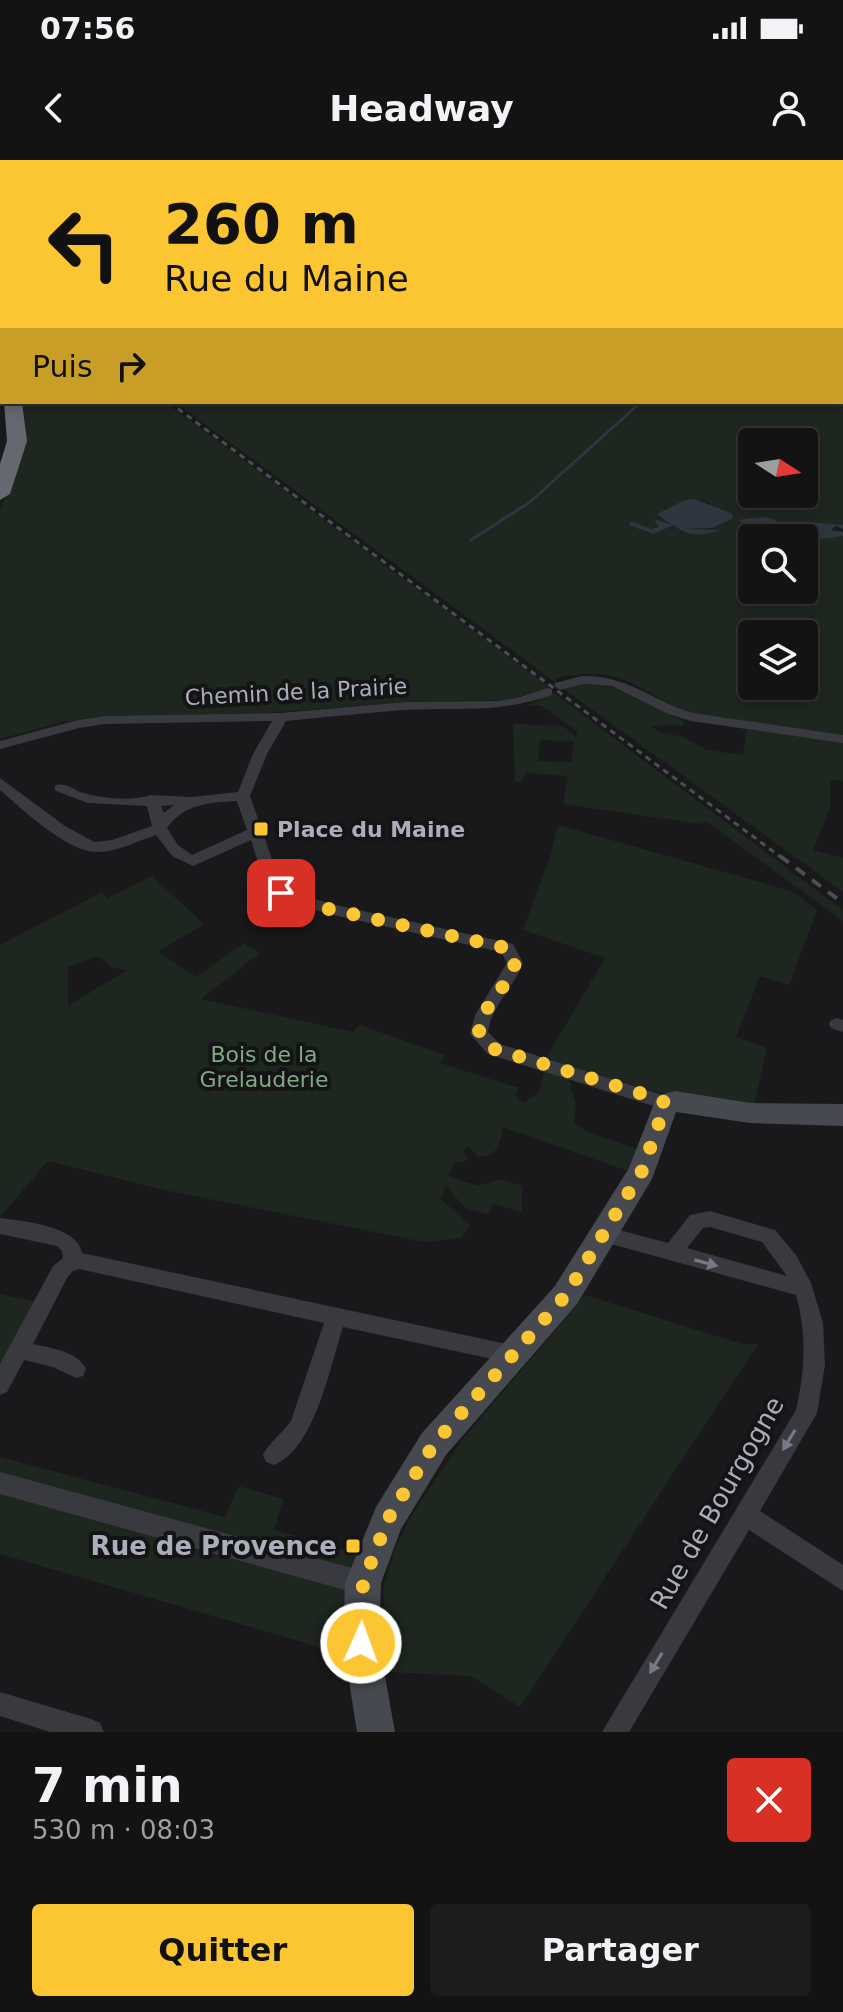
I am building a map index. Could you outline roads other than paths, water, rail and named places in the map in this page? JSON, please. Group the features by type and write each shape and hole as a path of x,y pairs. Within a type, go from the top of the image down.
{"highway":[{"path":"0,494 17,441 14,404"}],"street":[{"name":"Chemin de la Prairie","path":"0,745 104,720 281,717 403,706 507,704 582,680 609,680 684,715 843,739"},
{"path":"281,717 260,754 243,796 271,883 281,893 329,909 507,948 515,963 512,975 479,1026 479,1034 494,1049 666,1103 675,1101 750,1113 843,1115"},
{"path":"0,782 37,815 89,847 103,846 160,828 173,809 205,799"},
{"path":"61,788 73,796 114,803 243,796"},
{"path":"150,799 160,828 185,859 193,861 254,833"},
{"path":"376,1732 361,1643 363,1583 388,1519 434,1444 566,1295 642,1171 666,1103"},
{"name":"Rue de Bourgogne","path":"615,1732 806,1413 817,1368 816,1327 804,1289 789,1261 768,1236 710,1219 697,1221 671,1254"},
{"path":"1,1226 63,1239 72,1248 73,1262"},
{"path":"604,1234 804,1289"},
{"path":"0,1385 60,1272 73,1262 85,1261 511,1354"},
{"path":"274,1455 289,1442 300,1426 336,1316"},
{"path":"19,1350 57,1359 76,1369"},
{"path":"0,1483 363,1583"},
{"path":"745,1514 843,1579"},
{"path":"0,1704 91,1732"}],"waterway":[{"path":"471,540 530,502 639,404"}],"railway":[{"path":"172,404 782,858"},
{"path":"780,856 843,903"}],"place":[{"name":"Place du Maine","path":"261,829"},
{"name":"Rue de Provence","path":"353,1546"}],"park label":[{"name":"Bois de la Grelauderie","path":"264,1066"}]}
